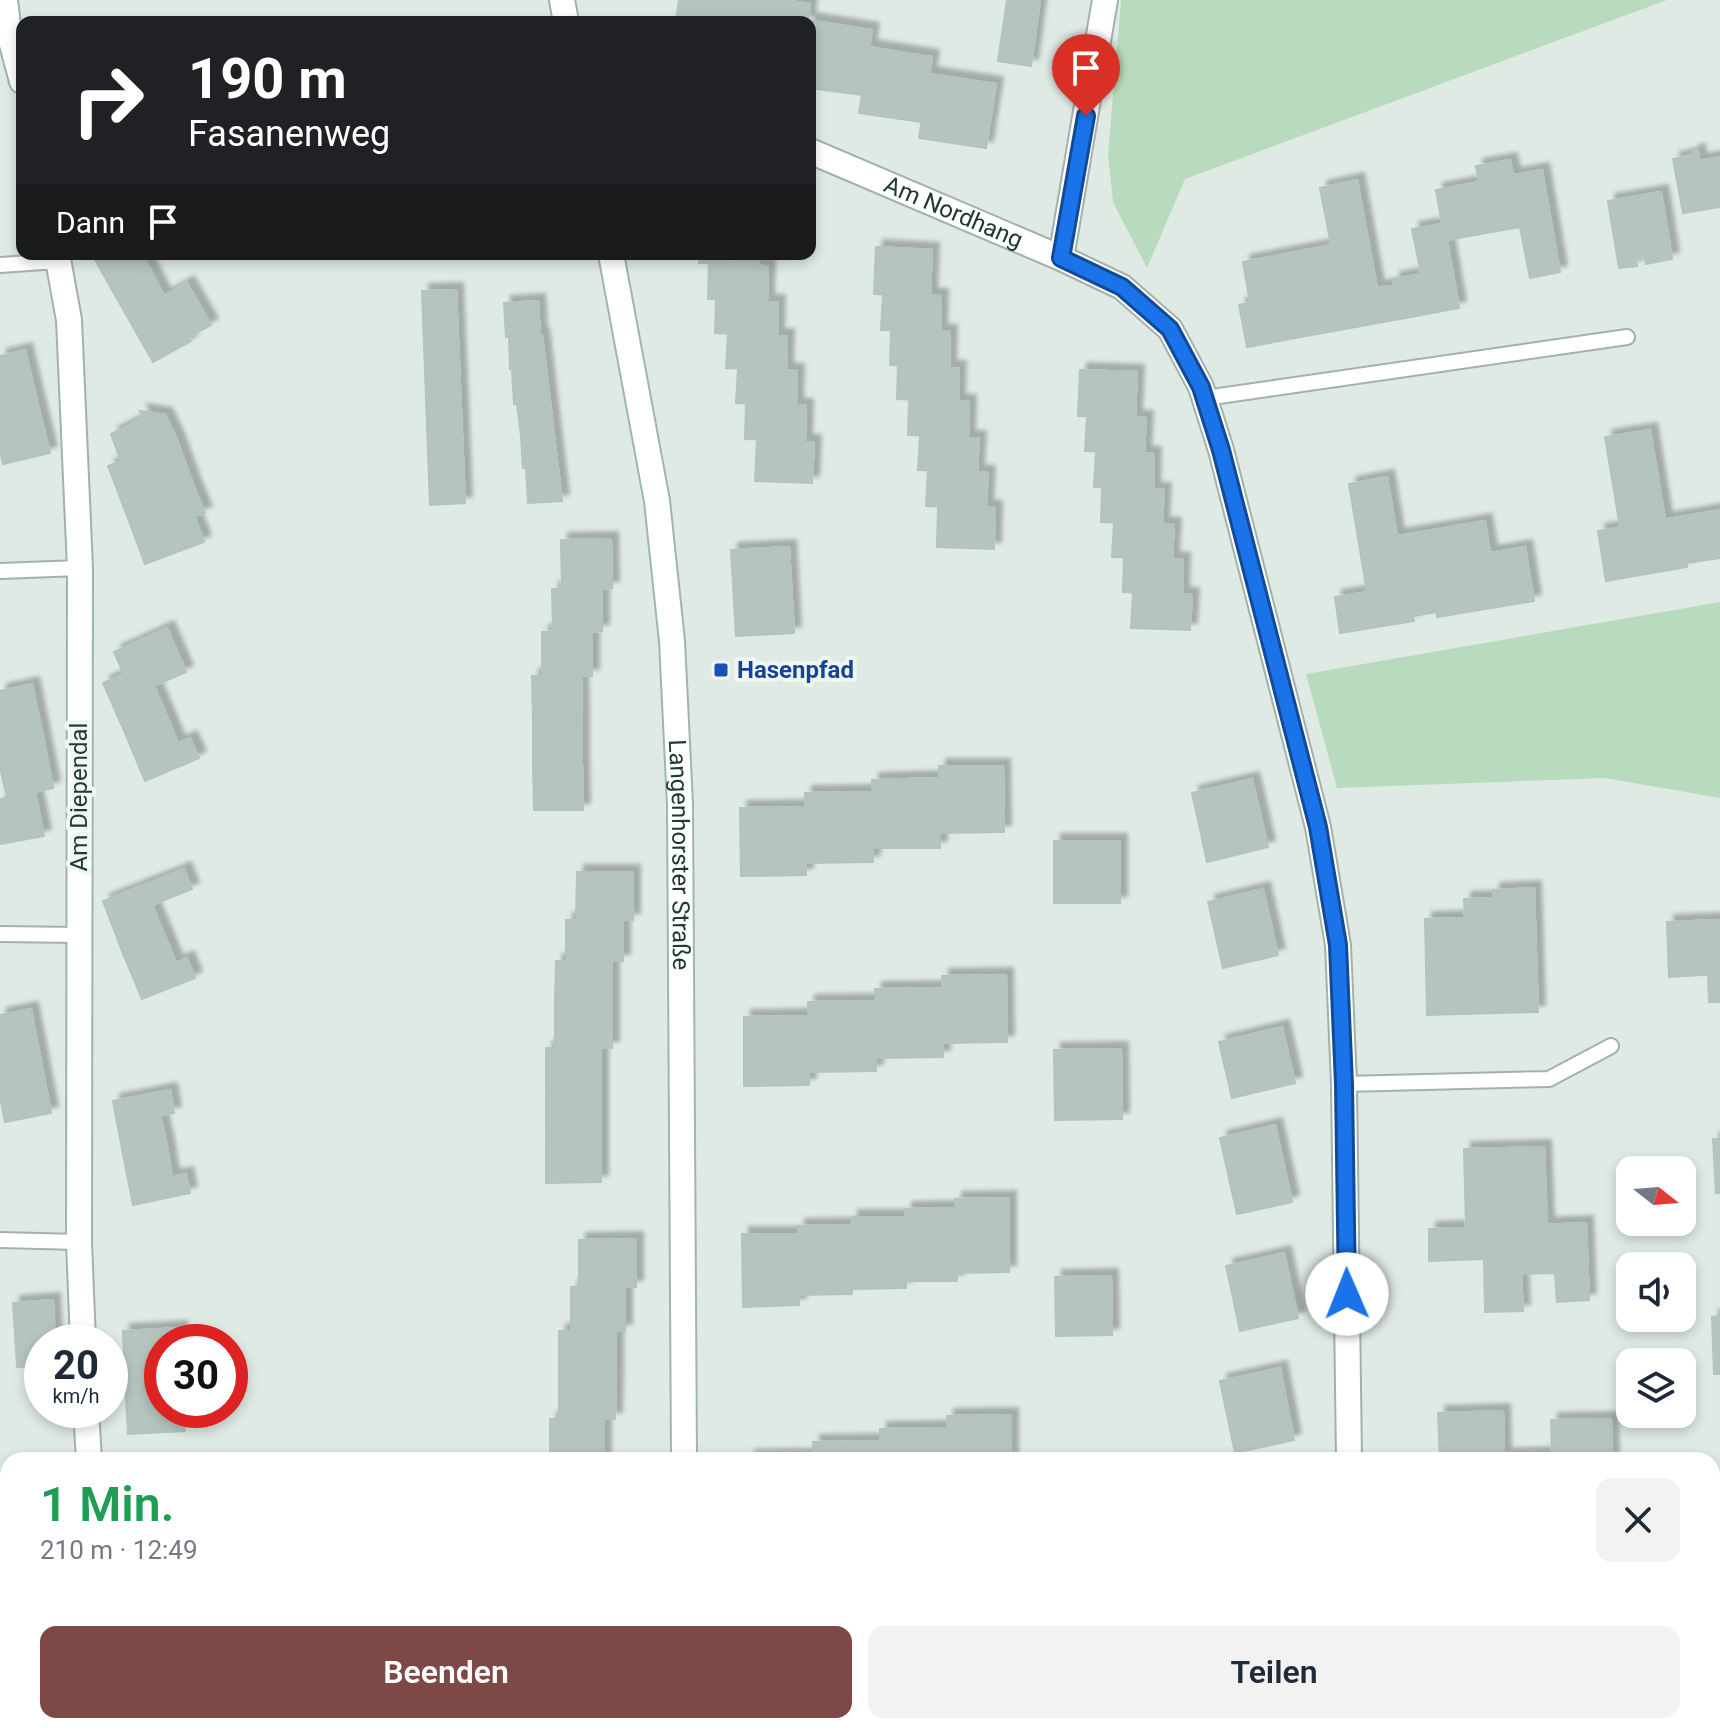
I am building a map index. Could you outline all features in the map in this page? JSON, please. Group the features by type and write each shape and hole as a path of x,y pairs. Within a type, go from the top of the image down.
{"street":[{"path":"5,0 16,59"},
{"path":"1061,258 1105,0"},
{"name":"Am Nordhang","path":"816,154 1122,287 1170,329 1205,398 1318,827 1338,945 1344,1084 1349,1452"},
{"name":"Am Diependal","path":"59,260 69,320 80,568 79,1242 82,1324"},
{"name":"Langenhorster Straße","path":"612,260 657,501 672,641 681,864 684,1452"},
{"path":"87,1428 89,1452"}],"lane":[{"path":"0,265 36,260"},
{"path":"1205,398 1627,337"},
{"path":"0,571 80,568"},
{"path":"0,934 79,935"},
{"path":"1344,1084 1549,1079 1611,1046"},
{"path":"0,1240 79,1242"}],"green space":[{"path":"1121,0 1667,0 1185,179 1147,268 1113,202 1108,155"},
{"path":"1720,602 1720,798 1605,778 1337,788 1306,674"}],"building":[{"path":"679,0 748,0 746,16 677,16"},
{"path":"748,0 810,4 809,16 746,16"},
{"path":"1007,0 1040,0 1031,66 998,61"},
{"path":"816,21 872,30 862,95 816,89"},
{"path":"869,47 932,57 922,122 859,113"},
{"path":"929,74 996,84 986,148 919,138"},
{"path":"1698,151 1699,161 1720,157 1720,207 1683,213 1673,159"},
{"path":"1510,160 1513,175 1542,170 1560,272 1530,278 1520,227 1447,240 1459,308 1400,319 1393,279 1421,274 1412,229 1442,224 1436,190 1479,182 1476,166"},
{"path":"1357,180 1377,288 1394,285 1400,319 1247,347 1239,305 1250,303 1243,262 1331,245 1320,188"},
{"path":"1661,192 1672,259 1646,264 1645,258 1636,259 1637,266 1619,268 1608,201"},
{"path":"876,247 932,250 930,296 874,294"},
{"path":"95,260 145,260 150,269 112,290"},
{"path":"699,260 758,260 758,265 699,263"},
{"path":"709,263 768,266 767,301 708,299"},
{"path":"150,269 164,296 187,283 211,325 188,337 191,341 153,362 112,290"},
{"path":"456,290 465,503 430,505 422,291"},
{"path":"883,294 941,296 940,332 881,330"},
{"path":"716,299 778,302 777,336 715,333"},
{"path":"538,301 562,501 528,503 504,303"},
{"path":"891,330 950,332 949,368 890,365"},
{"path":"728,334 787,336 786,371 726,368"},
{"path":"25,350 37,401 0,410 0,356"},
{"path":"898,365 959,368 958,402 897,399"},
{"path":"738,369 797,371 796,406 736,403"},
{"path":"1080,370 1137,372 1135,418 1078,416"},
{"path":"909,400 969,402 968,437 908,435"},
{"path":"37,401 50,453 3,464 0,410"},
{"path":"746,404 806,406 805,441 745,439"},
{"path":"140,411 165,415 177,440 121,461 111,434 144,418"},
{"path":"1087,416 1146,418 1144,454 1085,451"},
{"path":"1650,430 1665,519 1620,527 1605,437"},
{"path":"920,436 979,438 977,472 918,470"},
{"path":"177,440 194,487 169,496 172,504 129,521 108,466"},
{"path":"757,440 814,442 812,483 755,481"},
{"path":"1096,452 1154,454 1153,490 1094,487"},
{"path":"928,470 988,473 986,508 926,506"},
{"path":"1387,477 1397,536 1485,521 1490,553 1525,547 1534,601 1437,617 1437,612 1413,616 1414,621 1340,633 1335,597 1367,592 1349,484"},
{"path":"194,487 205,513 194,516 204,542 145,564 129,521 172,504 169,496"},
{"path":"1102,488 1164,490 1162,524 1101,522"},
{"path":"938,506 995,508 994,549 937,547"},
{"path":"1720,510 1720,558 1606,581 1598,531"},
{"path":"1114,522 1174,525 1172,559 1112,557"},
{"path":"611,539 612,588 562,589 561,540"},
{"path":"789,547 794,633 736,636 731,550"},
{"path":"1124,557 1183,560 1182,595 1123,592"},
{"path":"602,588 602,631 553,632 552,589"},
{"path":"1133,593 1192,595 1190,630 1131,628"},
{"path":"167,628 186,672 133,695 114,652"},
{"path":"592,631 592,676 542,676 542,632"},
{"path":"124,674 133,695 154,686 166,714 125,733 103,683"},
{"path":"532,676 581,676 582,720 533,720"},
{"path":"32,684 43,737 0,746 0,691"},
{"path":"166,714 178,743 190,738 199,758 145,781 125,733"},
{"path":"533,720 582,720 582,763 533,763"},
{"path":"43,737 53,788 7,798 0,767 0,746"},
{"path":"533,763 582,763 583,810 534,810"},
{"path":"939,766 1003,766 1004,832 940,833"},
{"path":"939,778 940,848 873,848 872,780"},
{"path":"1252,779 1268,847 1207,862 1192,793"},
{"path":"35,792 44,836 0,844 0,799"},
{"path":"872,792 873,862 806,863 805,793"},
{"path":"805,807 806,875 741,876 740,808"},
{"path":"1054,841 1120,841 1120,903 1054,903"},
{"path":"184,869 192,889 152,905 164,934 122,951 103,901"},
{"path":"577,872 633,872 633,920 576,920"},
{"path":"1534,888 1538,1012 1427,1015 1425,919 1465,918 1464,899 1493,898 1493,890"},
{"path":"1263,889 1278,955 1223,968 1208,902"},
{"path":"566,920 623,920 623,961 566,961"},
{"path":"1720,920 1720,974 1669,977 1667,922"},
{"path":"164,934 176,963 187,958 195,978 142,999 122,951"},
{"path":"556,961 612,961 612,1002 555,1002"},
{"path":"1720,974 1720,1002 1709,1002 1708,975"},
{"path":"1006,975 1007,1042 943,1043 942,976"},
{"path":"943,988 943,1057 876,1058 875,989"},
{"path":"875,1001 876,1071 809,1072 808,1002"},
{"path":"555,1002 612,1002 612,1048 555,1048"},
{"path":"31,1009 41,1061 0,1070 0,1015"},
{"path":"809,1016 809,1085 744,1086 744,1017"},
{"path":"1282,1027 1295,1083 1232,1098 1219,1042"},
{"path":"546,1048 601,1048 601,1091 546,1091"},
{"path":"1121,1049 1122,1119 1055,1120 1054,1050"},
{"path":"41,1061 51,1113 5,1122 0,1096 0,1070"},
{"path":"170,1090 174,1113 160,1115 167,1146 123,1154 113,1101"},
{"path":"546,1091 601,1091 601,1137 546,1136"},
{"path":"1275,1125 1292,1202 1237,1214 1220,1138"},
{"path":"546,1136 601,1137 601,1182 546,1183"},
{"path":"1713,1139 1720,1139 1720,1193 1716,1193"},
{"path":"167,1146 172,1177 186,1174 190,1193 133,1205 123,1154"},
{"path":"1544,1147 1547,1224 1466,1227 1464,1149"},
{"path":"1009,1198 1009,1272 956,1273 955,1199"},
{"path":"956,1208 957,1281 905,1281 905,1209"},
{"path":"851,1217 905,1217 906,1288 852,1289"},
{"path":"1586,1223 1589,1300 1557,1302 1555,1273 1521,1274 1523,1311 1485,1312 1484,1259 1429,1261 1429,1229"},
{"path":"851,1225 852,1294 798,1295 798,1226"},
{"path":"742,1234 798,1234 799,1305 743,1307"},
{"path":"636,1239 636,1287 579,1287 579,1240"},
{"path":"1284,1253 1298,1318 1240,1331 1226,1266"},
{"path":"1111,1276 1112,1335 1056,1336 1055,1277"},
{"path":"571,1287 625,1287 625,1331 571,1331"},
{"path":"53,1300 54,1324 24,1324 24,1367 17,1367 13,1303"},
{"path":"1720,1316 1720,1374 1714,1374 1712,1317"},
{"path":"144,1330 144,1381 128,1382 128,1331"},
{"path":"559,1331 616,1331 616,1375 559,1375"},
{"path":"1280,1368 1294,1440 1235,1452 1220,1381"},
{"path":"559,1375 616,1375 615,1419 559,1419"},
{"path":"144,1381 144,1428 185,1428 185,1431 128,1434 128,1382"},
{"path":"1503,1411 1504,1452 1440,1452 1438,1413"},
{"path":"1011,1415 1011,1452 947,1452 947,1416"},
{"path":"550,1419 604,1419 604,1452 550,1452"},
{"path":"1611,1419 1612,1452 1552,1452 1551,1420"},
{"path":"947,1428 947,1452 880,1452 880,1429"},
{"path":"879,1441 880,1452 813,1452 813,1442"}],"place":[{"name":"Hasenpfad","path":"721,670"}],"route":[{"path":"1086,116 1061,258 1122,287 1170,329 1201,387 1221,450 1318,827 1338,945 1344,1084 1347,1294"}]}
